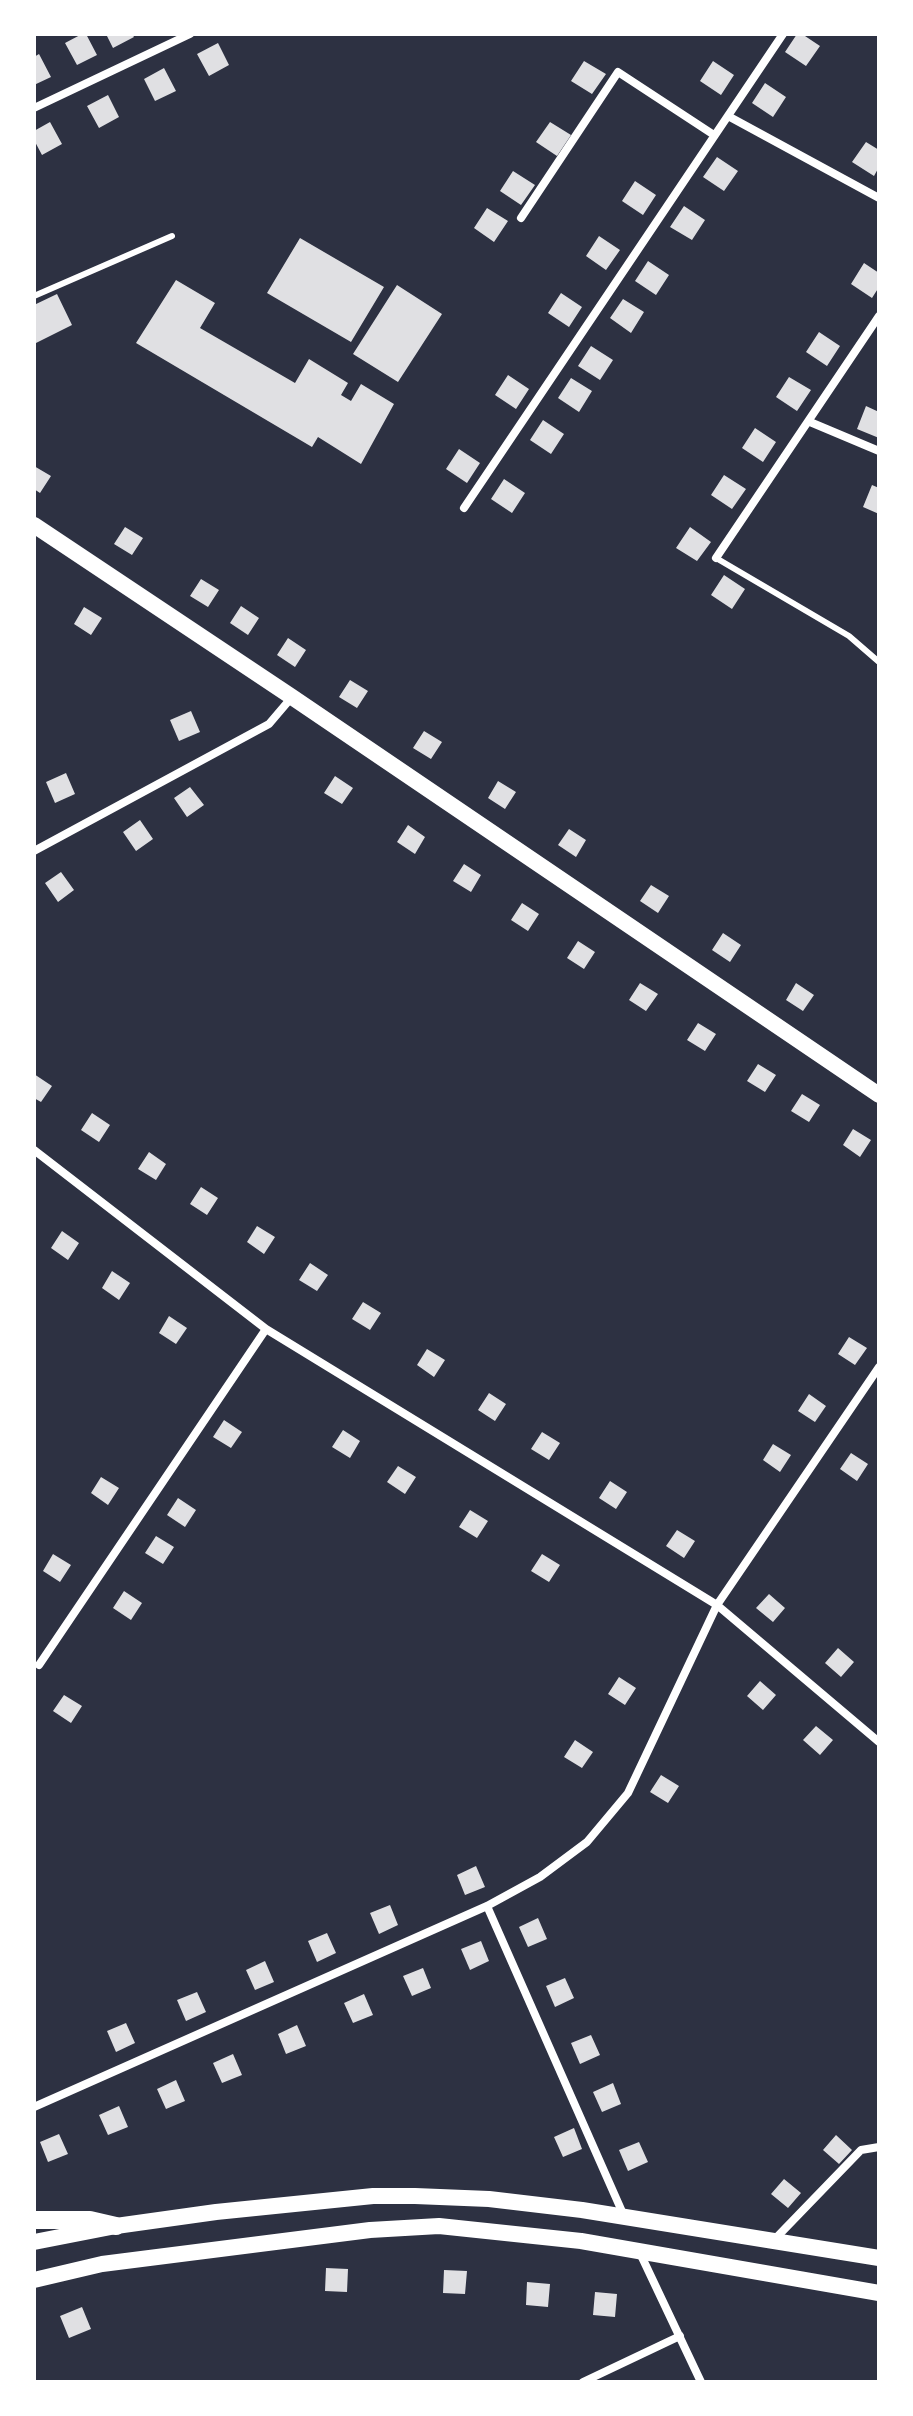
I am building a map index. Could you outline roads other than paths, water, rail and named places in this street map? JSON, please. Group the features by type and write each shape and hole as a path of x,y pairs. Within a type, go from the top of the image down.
{"main road":[{"path":"34,525 879,1095"},
{"path":"34,2242 116,2226 216,2212 373,2196 489,2199 625,2217 879,2258"},
{"path":"34,2220 90,2220 116,2226"},
{"path":"34,2280 102,2264 370,2230 439,2226 581,2241 879,2293"}],"street":[{"path":"34,108 190,34"},
{"path":"464,508 783,34"},
{"path":"521,218 618,72 714,135"},
{"path":"728,116 879,198"},
{"path":"716,558 879,316"},
{"path":"810,422 879,451"},
{"path":"34,851 269,724 292,697"},
{"path":"34,1150 266,1329 717,1605 879,1742"},
{"path":"39,1665 266,1329"},
{"path":"34,2107 487,1906 565,1861 609,1819 628,1793 717,1605 879,1367"},
{"path":"487,1906 625,2217"},
{"path":"774,2241 861,2150 879,2147"},
{"path":"639,2251 701,2382"},
{"path":"583,2382 680,2336"}],"lane":[{"path":"34,296 172,236"},
{"path":"716,558 849,636 879,662"}]}
